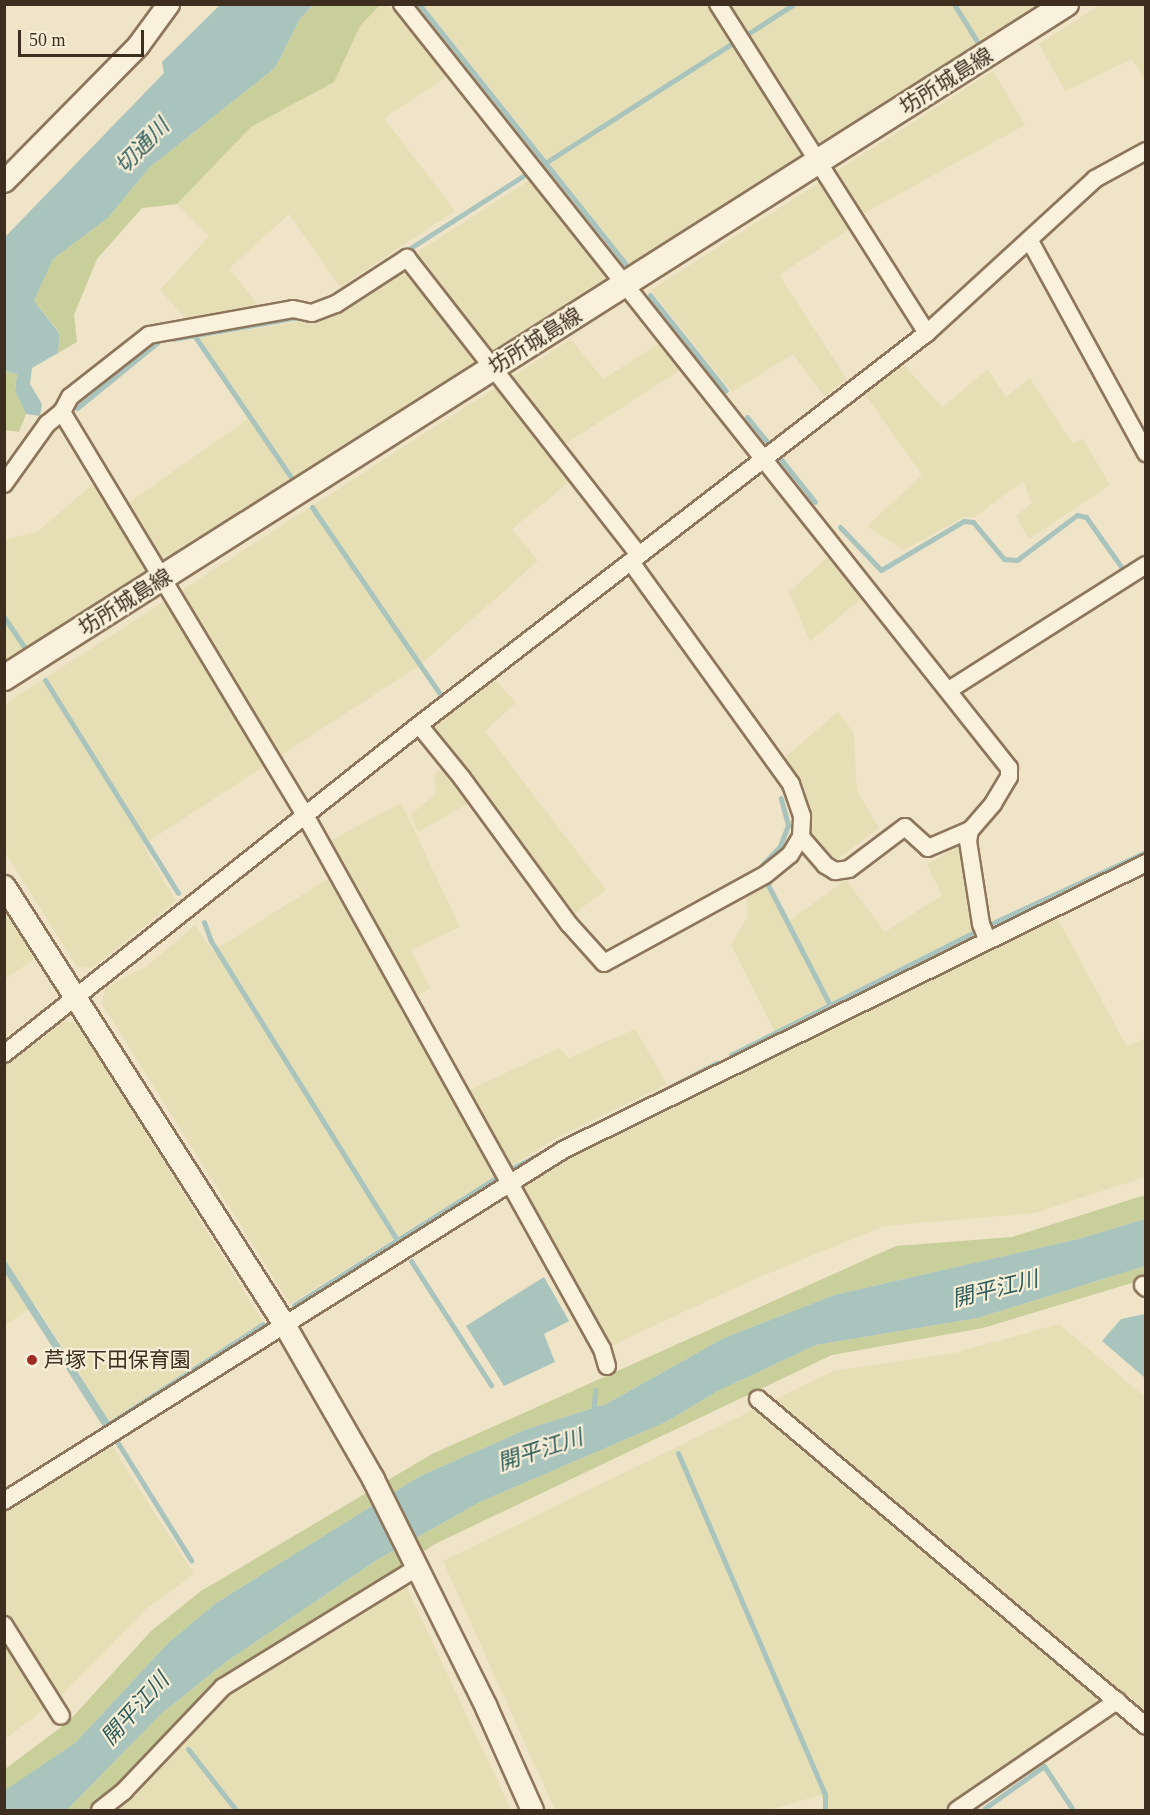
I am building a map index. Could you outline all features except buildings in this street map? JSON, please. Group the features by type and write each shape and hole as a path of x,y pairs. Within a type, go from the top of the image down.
{"main road":[{"name":"坊所城島線","path":"4,678 1066,4"}],"street":[{"path":"4,182 138,45 168,4"},
{"path":"402,4 1009,768 1010,777 993,804 970,830 928,848 905,827 849,869 835,871 825,865 801,837"},
{"path":"718,4 927,333"},
{"path":"4,1054 419,725 927,333 1030,241 1095,178 1146,151"},
{"path":"1030,241 1146,453"},
{"path":"4,484 47,424 62,412 70,397 149,334 293,309 312,313 336,303 407,258 494,368 635,559 776,759 791,784 802,816 801,837 790,855 765,875 604,963 569,924 462,778 419,725"},
{"path":"62,412 305,815 508,1181 607,1366"},
{"path":"949,690 1146,565"},
{"path":"970,830 981,924 987,939"},
{"path":"4,1501 508,1181 563,1150 987,939 1146,863"},
{"path":"4,886 284,1324 376,1486 416,1563 532,1810"},
{"path":"758,1399 1146,1726"},
{"path":"100,1810 124,1791 223,1687 416,1563"},
{"path":"4,1625 61,1716"},
{"path":"957,1810 1117,1701"}],"shaded area":[{"path":"380,5 388,5 449,75 384,118 455,211 340,287 289,214 229,269 261,308 186,319 160,290 209,236 177,204 251,127 333,82 360,26"},
{"path":"424,5 1044,5 632,267"},
{"path":"1100,5 1145,5 1145,80 1132,59 1065,91 1039,44"},
{"path":"993,71 1025,125 859,216 851,228 779,275 847,379 824,396 793,354 732,392 651,290"},
{"path":"533,178 613,279 5,666 5,540 38,531 94,483 115,512 248,419 194,339 328,317 416,264 416,253"},
{"path":"571,339 603,379 662,342 683,368 553,452 573,479 512,529 538,561 420,665 143,845 176,901 92,968 77,967 5,852 5,704"},
{"path":"903,364 942,407 988,369 1006,397 1030,378 1073,444 1083,439 1110,485 1029,539 1016,516 1032,503 1023,481 975,517 964,517 904,550 867,526 922,475 864,393"},
{"path":"831,554 865,596 810,641 789,592"},
{"path":"493,677 516,703 485,731 606,890 571,916 483,795 418,832 411,815 436,793 434,774 458,759 431,726"},
{"path":"838,712 854,733 857,791 879,828 835,861 814,844 801,785 785,757"},
{"path":"401,803 460,927 411,950 430,988 399,1007 452,1098 559,1048 569,1058 635,1029 667,1084 556,1138 290,1304 102,1004 105,988 147,966 195,925 213,951 340,871 326,843"},
{"path":"962,843 978,953 1055,914 1127,1047 1145,1038 1145,1177 1035,1213 884,1226 743,1284 607,1348 520,1186 568,1155 785,1052 731,945 748,916 746,893 768,882 790,920 846,880 885,932 942,895 927,865"},
{"path":"4,906 37,957 5,979 4,979"},
{"path":"60,1021 78,1023 263,1322 109,1421 36,1305 5,1325 5,1065"},
{"path":"1059,1324 1145,1397 1145,1713 1119,1691 946,1810 831,1810 820,1795 770,1810 555,1810 443,1561 833,1371 954,1353"},
{"path":"108,1440 194,1574 147,1608 60,1697 5,1739 5,1506"},
{"path":"405,1584 511,1810 111,1810 133,1794 223,1693"}],"green space":[{"path":"313,5 380,5 360,26 334,82 251,127 177,204 142,208 97,259 74,315 77,342 58,353 60,333 34,301 53,259 108,218 149,168 275,68 300,19"},
{"path":"4,371 17,374 15,391 26,414 19,432 5,430"},
{"path":"1145,1195 1145,1219 1078,1239 834,1295 724,1338 606,1404 527,1429 420,1476 216,1603 168,1643 75,1743 5,1791 5,1769 68,1722 151,1631 201,1591 432,1454 896,1246 1012,1237"},
{"path":"1145,1266 1145,1279 983,1328 832,1355 435,1544 218,1684 110,1795 89,1810 67,1810 161,1714 226,1662 377,1560 480,1502 666,1422 718,1391 816,1345 978,1318"}],"water":[{"name":"切通川","path":"220,5 313,5 300,19 275,68 149,168 108,218 53,259 34,301 60,334 58,353 32,368 30,384 42,404 40,416 26,414 15,391 17,374 5,371 5,237 164,73 162,62"},
{"name":"開平江川","path":"1145,1219 1145,1266 978,1318 816,1345 718,1391 666,1422 480,1502 377,1560 226,1662 161,1714 67,1810 5,1810 4,1791 75,1743 168,1643 216,1603 420,1476 527,1429 606,1404 724,1338 834,1295 1078,1239"},
{"path":"4,1258 111,1424 104,1428 5,1273"},
{"path":"544,1277 569,1321 544,1334 555,1362 504,1386 466,1326"},
{"path":"1146,1314 1145,1378 1102,1341 1121,1319"}],"waterway":[{"path":"419,4 626,264"},
{"path":"746,35 794,4"},
{"path":"954,4 978,43"},
{"path":"545,163 734,42"},
{"path":"401,254 526,174"},
{"path":"650,295 726,391"},
{"path":"173,339 299,317"},
{"path":"194,335 293,480"},
{"path":"77,408 158,342"},
{"path":"747,417 767,442"},
{"path":"780,458 815,502"},
{"path":"312,507 440,694"},
{"path":"840,527 881,570 964,521 973,522 1004,559 1017,560 1077,515 1086,517 1122,568"},
{"path":"4,617 25,648"},
{"path":"45,680 178,893"},
{"path":"761,866 780,846 788,825 781,798"},
{"path":"993,923 1146,852"},
{"path":"768,885 830,1005"},
{"path":"204,922 211,941 397,1240"},
{"path":"731,1055 971,934"},
{"path":"513,1168 716,1063"},
{"path":"294,1305 494,1179"},
{"path":"411,1261 491,1385"},
{"path":"110,1423 263,1324"},
{"path":"593,1415 595,1390"},
{"path":"116,1440 191,1560"},
{"path":"678,1453 825,1794 825,1810"},
{"path":"188,1749 236,1810"},
{"path":"985,1808 1044,1766 1073,1810"}],"place":[{"name":"芦塚下田保育園","path":"32,1360"}]}
